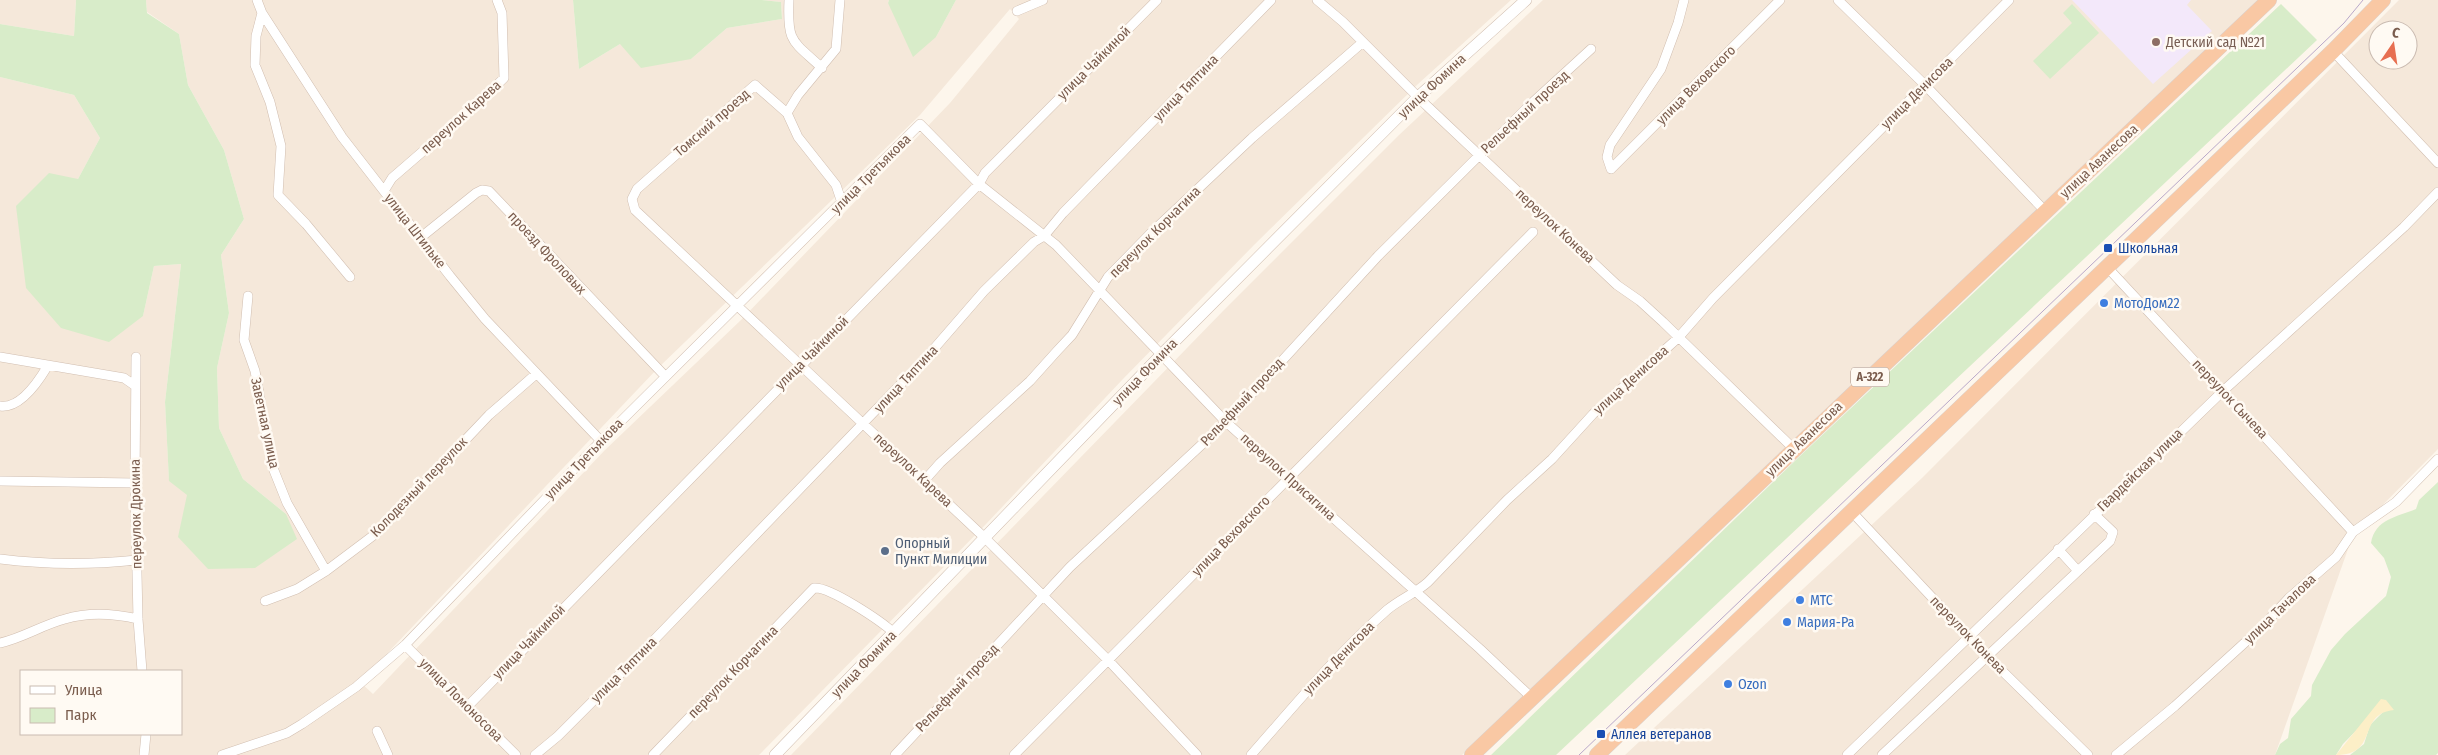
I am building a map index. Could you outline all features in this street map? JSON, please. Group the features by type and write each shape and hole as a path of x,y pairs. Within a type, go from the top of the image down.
{"highway":[{"name":"улица Аванесова","path":"1472,755 2269,0"},
{"path":"1599,754 2333,51 2383,0"}],"street":[{"name":"улица Штильке","path":"256,0 262,13 342,137 420,238 485,319 601,441"},
{"name":"переулок Карева","path":"384,191 392,178 473,108 504,78 502,12 497,0"},
{"path":"789,0 788,21 791,38 822,68"},
{"path":"840,0 836,49 822,68 798,94 788,113 798,137 836,185 842,203"},
{"path":"1017,11 1043,0"},
{"name":"улица Чайкиной","path":"468,706 979,184 985,173 1157,0"},
{"name":"улица Тяптина","path":"535,755 648,646 864,424 932,352 984,291 1034,242 1044,236 1063,213 1272,0"},
{"name":"переулок Конева","path":"1317,0 1617,285 1640,301 1663,322 1794,449"},
{"name":"улица Фомина","path":"775,755 1161,355 1418,97 1526,0"},
{"name":"улица Веховского","path":"1684,0 1678,23 1661,68 1610,145 1607,157 1611,169 1780,0"},
{"path":"1838,0 1925,85 2045,211"},
{"name":"улица Денисова","path":"1251,755 1338,656 1389,608 1416,593 1507,500 1552,459 1593,414 1678,338 1713,298 2009,0"},
{"path":"262,13 256,36 255,64 270,102 280,146 278,195 306,224 350,277"},
{"name":"переулок Корчагина","path":"924,481 940,463 1030,382 1072,335 1108,277 1158,226 1252,138 1363,42"},
{"name":"Рельефный проезд","path":"895,755 1043,594 1102,535 1226,422 1378,256 1479,154 1591,49"},
{"path":"2333,51 2438,163"},
{"name":"Томский проезд","path":"637,189 755,85 788,113"},
{"name":"переулок Присягина","path":"920,124 979,184 1056,245 1226,422 1532,698"},
{"name":"улица Третьякова","path":"225,754 287,733 302,724 356,687 405,646 665,376 737,307 920,124"},
{"name":"переулок Карева","path":"637,189 632,199 635,210 737,307 801,364 1043,594 1197,755"},
{"name":"проезд Фроловых","path":"420,238 476,193 482,190 489,191 665,376"},
{"name":"Гвардейская улица","path":"1847,755 2223,391 2404,227 2438,192"},
{"name":"улица Веховского","path":"1014,755 1534,232"},
{"name":"переулок Сычева","path":"2107,267 2353,532"},
{"name":"Заветная улица","path":"248,296 244,340 254,371 273,468 287,503 326,571"},
{"path":"0,357 47,367 124,378 134,386"},
{"name":"переулок Дрокина","path":"136,357 134,386 135,483 138,619 142,670"},
{"path":"0,406 11,406 18,401 39,379 47,367"},
{"name":"Колодезный переулок","path":"265,601 297,589 326,571 378,532 489,416 536,374"},
{"name":"улица Тачалова","path":"2116,755 2175,706 2261,628 2289,598 2336,557 2353,532 2396,502 2438,459"},
{"path":"0,481 135,483"},
{"name":"переулок Конева","path":"1852,512 1986,655 2088,755"},
{"path":"1882,755 2113,536 2113,532 2094,514"},
{"path":"2058,550 2078,571"},
{"path":"0,559 54,565 82,565 137,560"},
{"name":"переулок Корчагина","path":"653,755 814,588 821,587 858,607 894,633"},
{"path":"0,643 18,639 66,618 118,614 138,619"},
{"name":"улица Ломоносова","path":"405,646 516,755"},
{"path":"377,730 388,755"},
{"path":"144,755 146,735"}],"shaded area":[{"path":"0,0 76,0 74,36 0,24"},
{"path":"146,0 573,0 579,69 620,44 691,59 727,28 782,19 781,2 762,0 889,0 888,3 936,37 956,0 1511,0 1418,84 1254,245 1123,379 987,523 759,755 0,755 0,77 74,95 100,138 78,179 143,316 154,266 181,264 165,402 169,480 286,514 243,479 219,428 217,368 229,313 221,255 244,219 224,150 188,85 179,34 147,12","holes":["1010,9 1019,19 950,103 741,320 605,450 373,694 360,682 657,369 920,115"]},
{"path":"1543,0 2260,0 1462,755 791,755 1223,311 1399,135"},
{"name":"Детский сад №21","path":"2072,0 2191,0 2187,5 2212,31 2153,84"},
{"path":"2399,0 2438,0 2438,449 2353,535 2275,755 1625,755 1922,478 2368,31 2368,70 2418,70 2418,20 2379,20"}],"green space":[{"path":"76,0 146,0 147,13 179,34 188,85 224,150 244,219 221,255 229,313 217,368 219,428 243,479 286,514 297,539 255,568 208,569 178,537 187,495 169,481 165,402 181,264 154,266 143,316 109,342 61,328 26,288 16,206 49,173 78,179 100,138 74,95 0,77 0,24 74,36"},
{"path":"573,0 762,0 781,2 782,19 727,28 691,59 641,68 620,44 579,69"},
{"path":"889,0 956,0 936,37 913,57 888,3"},
{"path":"2072,4 2099,33 2050,79 2033,61 2072,23 2063,13"},
{"path":"2281,4 2317,40 1556,755 1491,755 1800,456"},
{"path":"2438,482 2438,753 2436,755 2350,755 2364,744 2370,725 2384,711 2386,700 2343,744 2336,755 2275,755 2280,744 2288,738 2291,719 2311,696 2312,685 2331,650 2345,634 2386,596 2391,577 2384,558 2371,543 2373,535 2388,520 2416,509 2419,500"}],"sand":[{"path":"2381,699 2386,700 2394,710 2382,713 2375,719 2364,742 2358,749 2350,753 2336,755"}],"tram line":[{"path":"1579,755 2344,23 2363,0"}],"place":[{"name":"Детский сад №21","path":"2156,42"},
{"name":"Школьная","path":"2108,248"},
{"name":"МотоДом22","path":"2104,303"},
{"name":"Опорный Пункт Милиции","path":"885,551"},
{"name":"МТС","path":"1800,600"},
{"name":"Мария-Ра","path":"1787,622"},
{"name":"Ozon","path":"1728,684"},
{"name":"Аллея ветеранов","path":"1601,734"}]}
